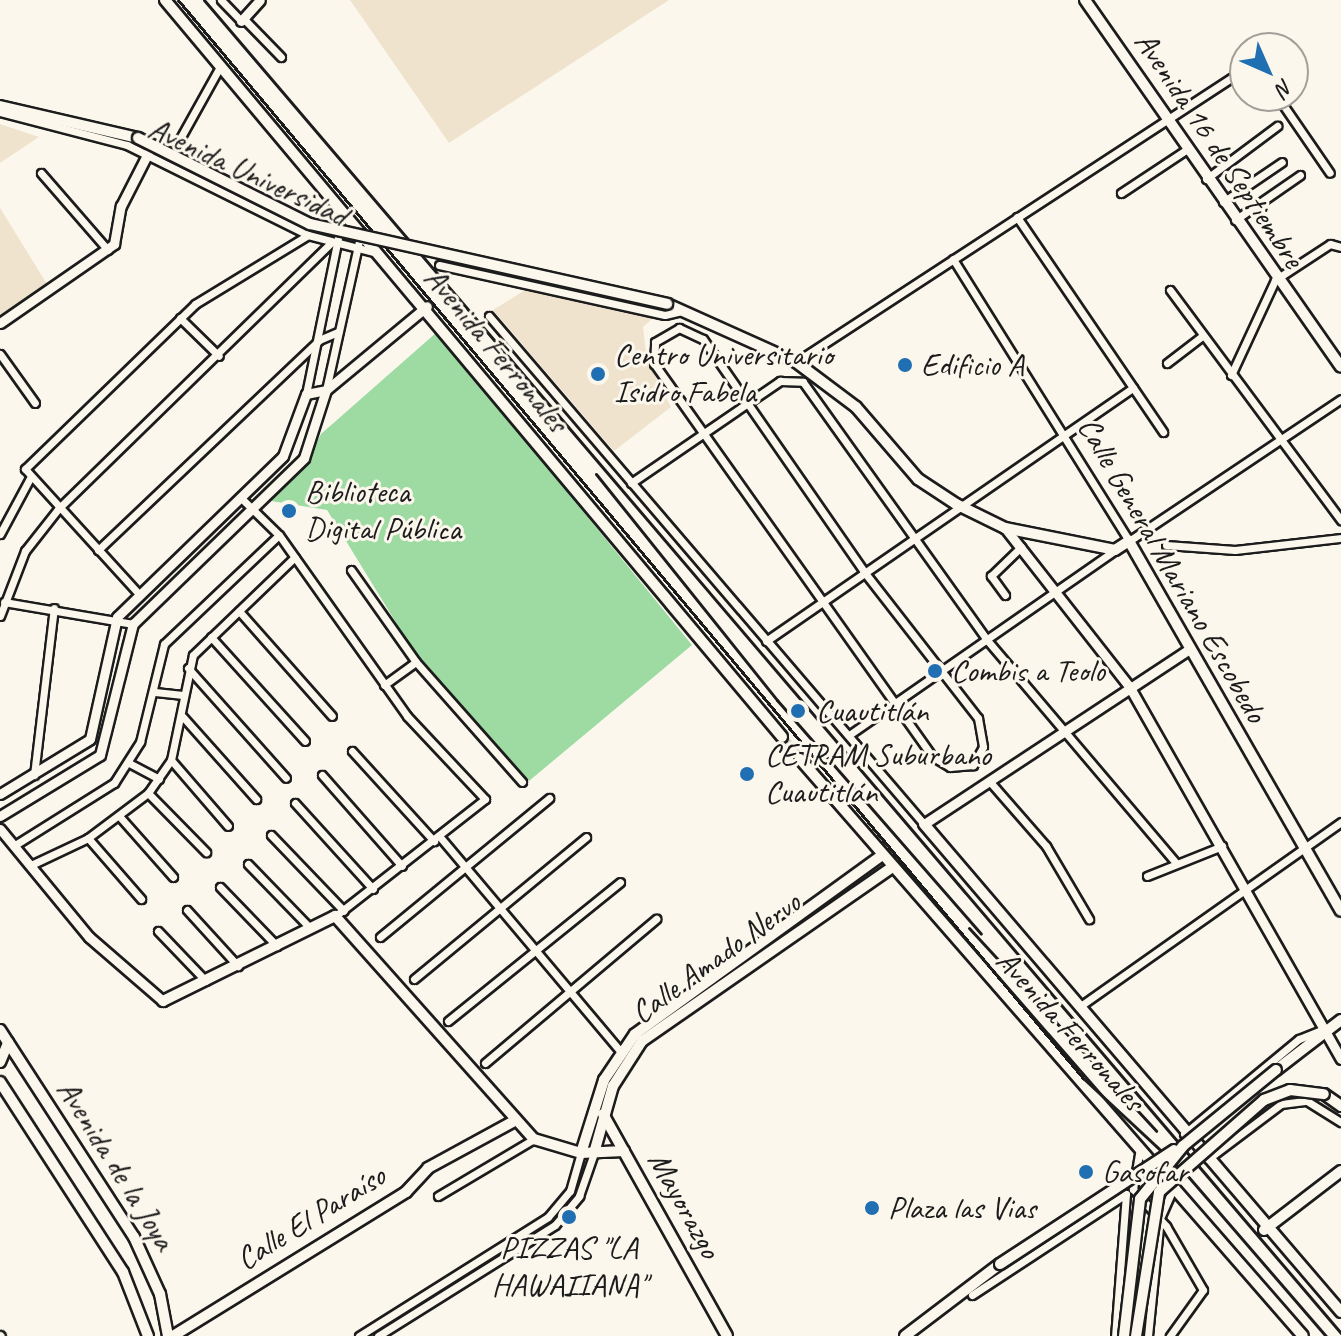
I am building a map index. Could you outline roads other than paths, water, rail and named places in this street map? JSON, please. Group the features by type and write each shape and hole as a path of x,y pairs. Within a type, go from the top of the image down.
{"main road":[{"name":"Avenida Ferronales","path":"165,0 427,306 782,737"},
{"name":"Avenida 16 de Septiembre","path":"1085,0 1234,222 1341,367"},
{"name":"Avenida Universidad","path":"0,109 138,138 284,214 388,243 667,304 796,362 856,407 918,479 956,504 1005,528 1115,550"},
{"path":"1115,550 1129,541"},
{"name":"Calle General Mariano Escobedo","path":"1129,541 1341,911"},
{"name":"Avenida Ferronales","path":"800,759 1303,1336"},
{"name":"Avenida Ferronales","path":"924,824 1079,1007 1183,1140 1206,1161 1264,1230 1341,1312"},
{"name":"Calle Amado Nervo","path":"581,1153 595,1100 620,1051 882,855"},
{"name":"Calle Amado Nervo","path":"594,1153 604,1115 635,1049 695,995 892,867"},
{"path":"163,1001 208,982 339,913 534,1139 581,1153 624,1151"},
{"path":"905,1336 1000,1264 1183,1140 1341,1020"},
{"name":"Avenida de la Joya","path":"0,1030 134,1237 160,1294 171,1336"},
{"path":"0,1062 8,1042"},
{"name":"Avenida de la Joya","path":"0,1082 123,1272 148,1336"},
{"path":"1136,1336 1159,1192 1264,1100 1290,1090 1324,1094 1341,1106"},
{"name":"Mayorazgo","path":"595,1100 727,1336"},
{"name":"Calle El Paraíso","path":"171,1336 406,1192 428,1168 516,1120"},
{"path":"1124,1336 1140,1199 1183,1140"},
{"path":"1264,1230 1341,1171"}],"street":[{"path":"221,0 281,57"},
{"path":"242,20 260,0"},
{"path":"177,144 221,65"},
{"path":"796,362 1229,79"},
{"name":"Avenida Universidad","path":"0,109 148,153 308,235 383,254"},
{"path":"1288,112 1330,173"},
{"path":"1206,179 1277,126"},
{"path":"1121,193 1186,150"},
{"path":"0,323 108,250 148,153"},
{"path":"1221,203 1282,162"},
{"path":"41,173 108,250"},
{"path":"1234,222 1300,175"},
{"path":"0,794 90,739 117,617 292,445 319,340 343,207"},
{"path":"1017,217 1163,432"},
{"path":"0,816 100,755 118,695 133,624 254,509 310,449 360,250 361,228"},
{"path":"138,593 58,509 25,469 180,318 308,235"},
{"path":"0,616 25,551 58,509 335,244"},
{"path":"1231,375 1275,280 1330,244 1341,247"},
{"name":"Calle General Mariano Escobedo","path":"953,259 1129,541"},
{"path":"439,265 665,315 682,311"},
{"path":"1170,290 1277,442 1341,520"},
{"path":"306,394 326,390 427,306"},
{"name":"Avenida Ferronales","path":"489,316 924,824"},
{"path":"180,318 219,356"},
{"path":"679,328 703,339 748,402 865,573 978,718 983,747 973,765 950,767 932,756 820,604 654,364 655,342 665,331 679,328"},
{"path":"98,550 319,340 338,332"},
{"path":"1167,363 1202,336"},
{"path":"0,354 35,403"},
{"path":"631,483 748,402 792,378 803,382 912,541 987,640 1175,862"},
{"path":"766,641 912,541 956,504 1133,388"},
{"path":"1129,541 1341,399"},
{"path":"0,534 30,478"},
{"path":"240,497 279,535 384,685 484,802 339,913 271,835"},
{"path":"1005,528 1129,686 1328,1027 1341,1059"},
{"path":"15,845 95,799 129,763 155,692 167,640 279,535"},
{"path":"1166,545 1235,550 1341,538"},
{"path":"1005,595 991,576 1021,547"},
{"path":"849,735 987,640 1055,588 1115,550"},
{"path":"31,865 88,838 148,793 171,760 183,717 188,668 211,637 295,557"},
{"path":"351,570 416,662 522,782"},
{"path":"4,602 117,617 133,624"},
{"path":"34,775 54,608"},
{"path":"239,611 332,716"},
{"path":"211,637 305,741"},
{"path":"924,824 991,783 1129,686 1189,649"},
{"path":"384,685 416,662"},
{"path":"188,668 286,778"},
{"path":"102,692 118,695"},
{"path":"155,692 183,695"},
{"path":"183,717 256,799"},
{"path":"352,751 465,866 620,1051"},
{"path":"171,760 228,826"},
{"path":"129,763 159,779"},
{"path":"322,775 402,866"},
{"path":"991,783 1046,846 1089,919"},
{"path":"148,793 206,852"},
{"path":"380,937 549,798"},
{"path":"295,803 373,889"},
{"path":"120,817 173,877"},
{"path":"1079,1007 1341,822"},
{"path":"0,829 89,937 163,1001"},
{"path":"414,979 586,837"},
{"path":"88,838 141,899"},
{"path":"1147,876 1175,862 1222,846"},
{"path":"248,864 310,928"},
{"path":"448,1021 620,882"},
{"path":"220,887 277,946"},
{"path":"810,908 818,917"},
{"path":"187,910 238,966"},
{"path":"485,1063 656,919"},
{"path":"158,931 208,982"},
{"path":"1183,1140 1299,1039 1328,1027"},
{"path":"1206,1161 1281,1104 1307,1101 1341,1122"},
{"path":"438,1196 534,1139"},
{"path":"1140,1148 1133,1189 1160,1218 1203,1290 1170,1336"},
{"path":"359,1336 548,1217 570,1191 581,1153"},
{"path":"378,1336 555,1225 579,1196 594,1153"},
{"path":"1148,1336 1160,1218 1174,1186"},
{"path":"972,1295 1126,1194 1115,1336"}],"tunnel":[{"path":"782,737 800,759"}],"railway":[{"path":"178,0 1083,1078 1186,1174 1326,1336"},
{"path":"204,0 1341,1333"},
{"path":"596,474 777,700 981,934"},
{"path":"969,928 1156,1131"}],"place":[{"name":"Edificio A","path":"905,365"},
{"name":"Centro Universitario Isidro Fabela","path":"598,374"},
{"name":"Biblioteca Digital Pública","path":"289,511"},
{"name":"Combis a Teolo","path":"935,671"},
{"name":"Cuautitlán","path":"798,711"},
{"name":"CETRAM Suburbano Cuautitlán","path":"747,774"},
{"name":"Gasofar","path":"1086,1172"},
{"name":"Plaza las Vias","path":"872,1208"},
{"name":"PIZZAS \"LA HAWAIIANA\"","path":"569,1217"}]}
